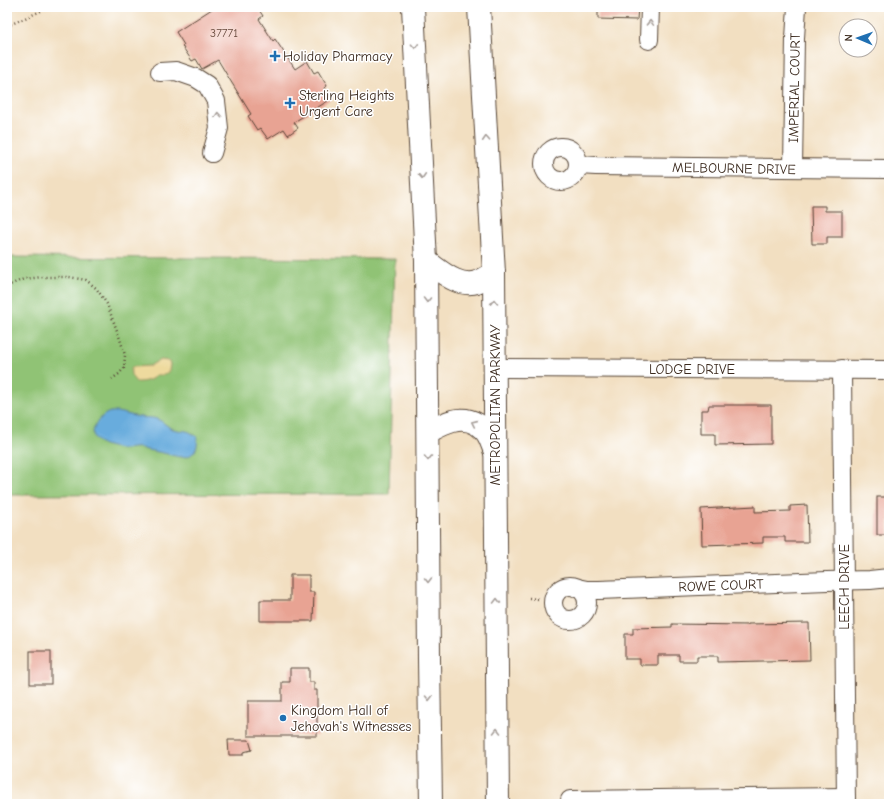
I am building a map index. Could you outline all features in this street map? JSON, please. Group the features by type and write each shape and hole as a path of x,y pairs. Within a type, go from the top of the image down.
{"main road":[{"path":"413,7 426,262 431,804"},
{"name":"METROPOLITAN PARKWAY","path":"479,7 494,273 498,804"},
{"path":"426,262 444,274 461,282 476,282 494,273"},
{"path":"428,432 442,424 453,421 462,419 472,421 481,426 488,434 496,453"}],"street":[{"path":"649,40 650,7"},
{"name":"IMPERIAL COURT","path":"793,168 795,38 797,7"},
{"path":"160,72 176,71 196,78 207,85 216,101 219,128 212,153"},
{"name":"MELBOURNE DRIVE","path":"578,165 889,169"},
{"name":"LODGE DRIVE","path":"495,368 889,370"},
{"name":"LEECH DRIVE","path":"842,370 846,801"},
{"name":"ROWE COURT","path":"599,590 590,598 584,612 576,619 566,620 561,618 554,609 554,598 561,589 566,587 599,590 889,578"},
{"path":"577,588 585,596 586,606"},
{"path":"570,800 846,801"}],"path":[{"path":"7,26 50,7"},
{"path":"7,286 24,279 69,277 86,280 96,288 107,304 125,355 124,368 112,379"},
{"path":"528,598 539,598"},
{"path":"530,801 540,801"}],"green space":[{"path":"7,257 395,259 389,494 7,495"}],"sand":[{"path":"161,360 168,361 170,364 169,371 164,375 156,375 149,380 139,382 136,382 132,377 131,369 133,367 150,366"}],"water":[{"path":"110,412 155,418 173,429 190,432 197,437 195,451 193,454 186,457 177,457 141,448 122,449 100,443 96,440 93,430 100,419"}],"building":[{"path":"215,7 257,7 263,16 259,19 273,41 275,39 295,69 307,61 314,73 318,71 327,86 324,88 331,99 294,122 298,128 288,135 284,129 268,139 260,128 257,130 248,116 251,114 218,60 202,69 196,59 192,61 182,46 184,45 176,32"},
{"path":"598,7 638,7 637,20 598,19"},
{"path":"811,206 825,206 825,211 842,211 842,237 827,237 827,244 812,244"},
{"path":"709,405 771,405 771,444 715,445 715,434 701,434 701,410 708,410"},
{"path":"877,497 889,497 889,535 877,535"},
{"path":"807,505 808,542 785,542 785,537 763,537 763,543 702,545 701,509 755,506 755,512 790,511 790,506"},
{"path":"290,575 309,575 309,592 314,592 313,621 260,621 260,600 290,600"},
{"path":"809,623 810,660 718,662 718,656 697,656 697,661 679,661 679,655 658,655 658,665 640,665 640,659 625,659 625,634 633,634 633,628 672,627 672,624 748,625"},
{"path":"30,651 51,651 51,684 30,684"},
{"name":"Kingdom Hall of Jehovah's Witnesses","path":"290,668 309,668 309,682 314,682 314,690 317,690 317,736 248,736 248,701 282,701 282,682 290,682"},
{"path":"228,740 249,740 252,750 243,752 243,755 229,755"}],"place":[{"name":"Holiday Pharmacy","path":"275,56"},
{"name":"Sterling Heights Urgent Care","path":"290,103"},
{"name":"Kingdom Hall of Jehovah's Witnesses","path":"283,718"}]}
